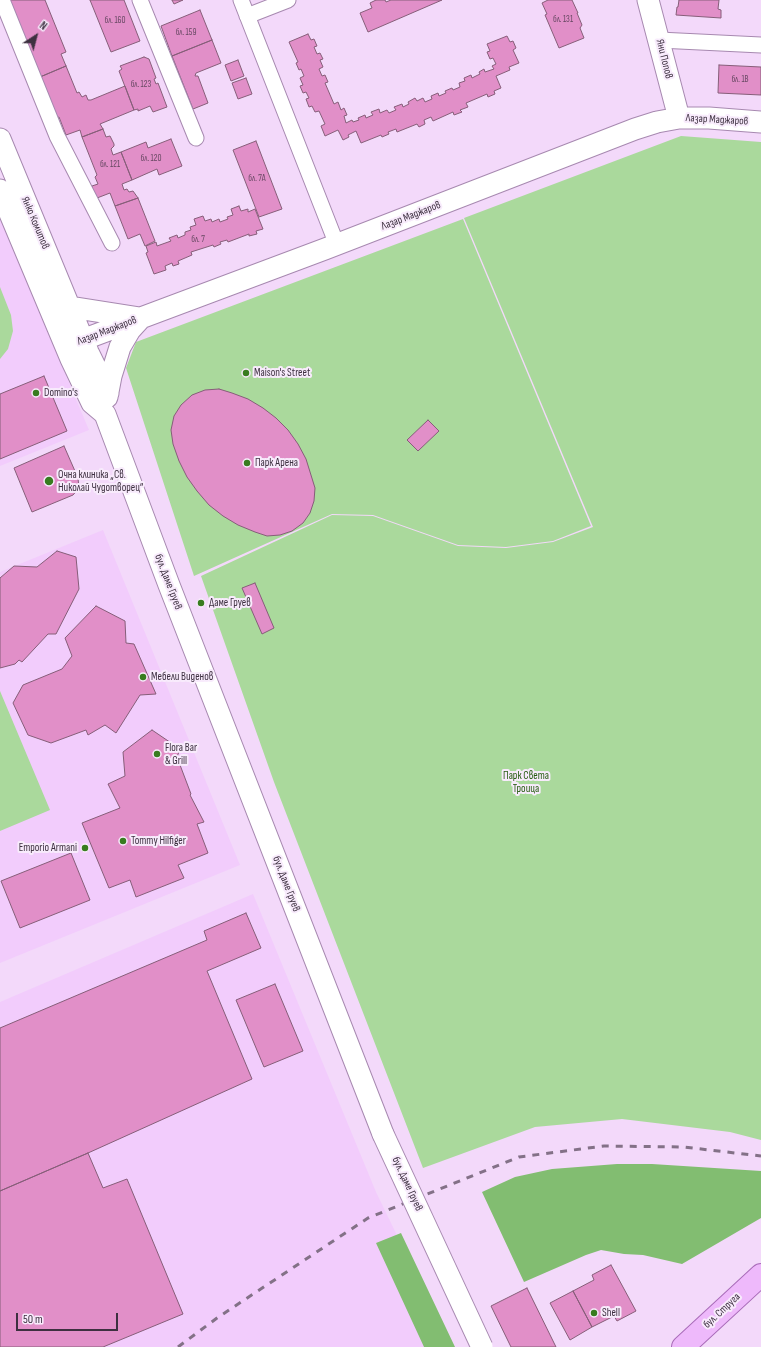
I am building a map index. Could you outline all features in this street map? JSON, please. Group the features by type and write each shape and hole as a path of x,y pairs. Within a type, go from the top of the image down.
{"main road":[{"name":"Яни Попов","path":"648,0 679,118"},
{"name":"Лазар Маджаров","path":"75,343 337,245 635,129 657,122 679,118 709,118 761,122"},
{"name":"Янко Комитов","path":"0,139 70,307"},
{"name":"Янко Комитов","path":"0,190 38,281"},
{"name":"бул. Даме Груев","path":"38,281 75,343 108,393 105,414 172,592 384,1134 482,1347"},
{"path":"70,307 140,318"},
{"name":"бул. Даме Груев","path":"70,307 75,343 92,403 105,414"},
{"path":"108,393 111,376 120,347 130,330 140,318"},
{"name":"бул. Струга","path":"683,1347 761,1275"}],"street":[{"path":"2,0 57,136 112,243"},
{"path":"140,0 196,138"},
{"path":"241,0 337,245"},
{"path":"247,16 288,0"},
{"path":"659,40 761,45"}],"shaded area":[{"path":"0,219 89,430 0,466"},
{"path":"103,530 240,865 0,963 0,572"},
{"path":"253,894 376,1192 451,1347 0,1347 0,1002"}],"green space":[{"name":"Парк Света Троица","path":"681,136 761,142 761,1140 730,1132 622,1119 535,1127 423,1168 274,782 201,576 332,515 373,516 458,546 506,548 553,542 593,527 464,218"},
{"path":"463,219 591,526 553,541 506,547 458,545 373,515 332,514 194,576 126,368 136,342"},
{"path":"0,287 11,315 13,331 8,349 0,359"},
{"path":"0,691 50,810 0,831"},
{"path":"617,1164 652,1164 761,1171 761,1218 682,1264 643,1255 624,1254 601,1250 524,1282 482,1192 515,1177 552,1169"},
{"path":"401,1233 455,1347 424,1347 376,1243"}],"building":[{"path":"9,0 45,0 66,52 61,54 66,66 40,77"},
{"path":"90,0 124,0 140,41 111,52"},
{"path":"172,0 183,0 174,4"},
{"path":"376,0 385,0 386,2 391,0 442,0 368,32 360,13 372,8 370,3"},
{"path":"548,0 572,0 582,25 580,28 584,38 559,48 545,15 547,14 542,3"},
{"path":"679,0 719,0 718,9 721,10 721,18 676,15"},
{"path":"200,10 212,40 172,56 161,26"},
{"path":"308,34 311,40 314,39 317,46 314,47 317,54 320,53 323,59 320,60 323,67 319,69 322,76 325,75 328,82 325,83 334,104 338,102 341,110 344,108 347,115 344,116 346,123 352,120 353,122 359,120 358,118 365,115 366,118 373,115 371,112 379,109 380,113 387,110 389,113 396,110 394,107 402,104 403,107 415,98 417,101 423,98 425,102 432,99 431,96 438,93 439,96 452,88 453,90 460,87 459,83 465,81 464,78 471,75 472,78 480,74 479,72 484,69 485,72 494,69 492,66 496,64 493,58 490,59 487,52 490,51 487,44 507,36 510,42 513,41 516,48 513,50 519,63 509,67 510,70 496,76 501,88 494,91 495,94 488,97 487,94 466,103 468,107 460,110 462,112 454,115 453,112 433,121 431,117 424,120 425,124 419,127 417,124 397,132 396,129 388,132 389,134 382,137 381,135 361,143 356,131 348,135 349,137 343,140 338,130 325,136 321,126 325,124 319,111 315,112 312,106 309,107 306,99 309,98 306,92 303,93 300,86 303,85 300,78 304,76 301,69 299,70 296,63 298,62 289,42"},
{"path":"212,40 221,63 196,73 195,76 198,76 208,103 193,109 172,56"},
{"path":"144,57 149,59 156,78 154,79 156,84 158,83 167,107 153,112 150,106 138,111 138,109 134,110 119,71 122,69 120,66"},
{"path":"238,60 244,76 231,81 225,65"},
{"path":"719,65 761,67 761,95 718,93"},
{"path":"66,66 77,93 79,92 82,97 86,95 88,100 91,100 125,86 134,110 100,124 103,129 82,137 80,130 66,135 59,117 56,118 40,77"},
{"path":"246,78 252,94 238,99 232,83"},
{"path":"103,129 106,137 110,136 114,144 111,149 113,155 121,152 132,180 122,184 124,190 127,189 129,192 133,191 138,198 115,206 110,193 97,198 94,193 92,186 98,184 95,177 97,175 82,137"},
{"path":"171,139 182,166 159,175 157,169 132,180 121,152 146,142 148,148"},
{"path":"256,141 282,209 259,217 233,150"},
{"path":"138,198 155,241 145,246 140,234 128,239 115,206"},
{"path":"239,206 241,211 248,209 248,212 255,209 263,229 256,231 257,234 249,236 249,234 228,242 227,240 220,242 221,244 214,247 213,245 191,252 192,255 178,261 179,264 173,266 172,263 165,266 166,270 154,274 146,253 148,252 146,246 156,242 157,246 171,241 169,238 177,235 178,238 185,235 185,232 191,230 190,227 196,225 194,219 203,216 205,221 211,219 212,222 219,219 220,222 228,219 227,217 233,215 231,209"},
{"path":"44,376 67,431 0,459 0,394"},
{"path":"219,389 248,399 276,418 288,430 306,459 315,488 314,501 310,513 303,523 292,531 280,535 267,536 238,525 209,505 187,477 173,444 171,430 174,416 181,405 192,395 205,390"},
{"path":"428,420 439,431 418,451 407,440"},
{"name":"Oчна клиника „Св. Николай Чудотворец“","path":"64,446 78,478 79,488 73,495 32,512 14,468"},
{"path":"57,551 76,557 79,589 56,634 48,634 22,662 19,660 15,664 0,668 0,578 14,566 37,567"},
{"path":"255,583 274,628 262,634 242,588"},
{"path":"96,606 125,621 126,643 134,644 156,694 140,695 116,733 105,725 88,735 86,730 51,743 28,735 13,703 23,685 62,669 72,656 65,638"},
{"path":"152,730 180,749 177,757 191,794 190,795 204,822 197,824 208,853 178,865 184,878 136,897 130,880 109,888 82,823 120,808 108,784 125,776 123,752"},
{"path":"71,853 90,900 20,928 1,881"},
{"path":"246,913 261,948 207,971 252,1079 0,1191 0,1028 207,940 204,931"},
{"path":"275,984 303,1051 264,1067 236,1000"},
{"path":"88,1153 103,1188 127,1179 183,1314 103,1347 0,1347 0,1191"},
{"path":"611,1265 636,1311 617,1321 614,1316 592,1327 573,1291 594,1280 592,1275"},
{"path":"527,1288 556,1347 511,1347 491,1306"},
{"path":"573,1291 592,1327 570,1340 550,1303"}],"railway":[{"path":"178,1347 217,1318 368,1218 519,1157 604,1146 684,1147 761,1156"}],"place":[{"name":"Maison's Street","path":"246,373"},
{"name":"Domino's","path":"36,393"},
{"name":"Парк Арена","path":"247,463"},
{"name":"Oчна клиника „Св. Николай Чудотворец“","path":"49,481"},
{"name":"Даме Груев","path":"201,603"},
{"name":"Мебели Виденов","path":"143,677"},
{"name":"Flora Bar & Grill","path":"157,754"},
{"name":"Tommy Hilfiger","path":"123,841"},
{"name":"Emporio Armani","path":"85,848"},
{"name":"Shell","path":"594,1313"}]}
